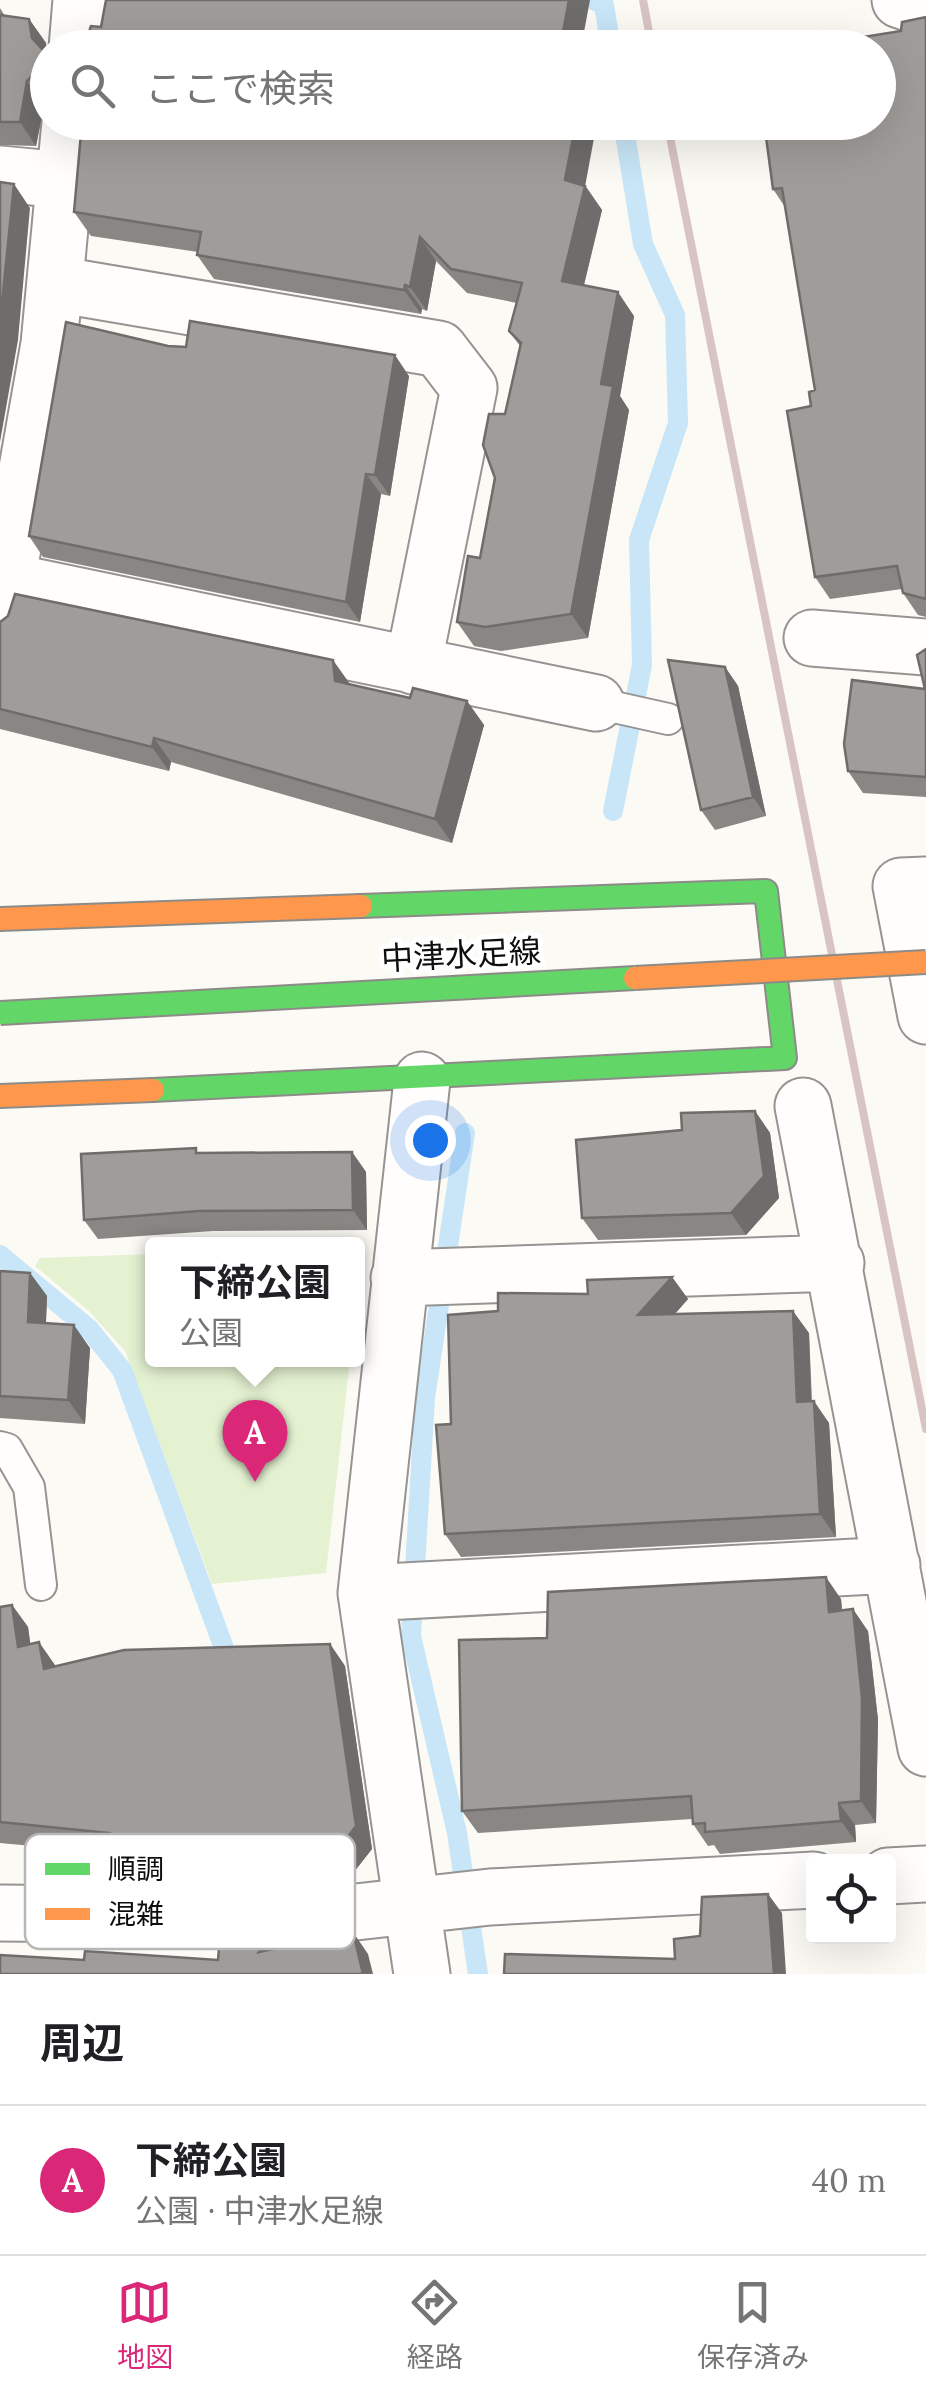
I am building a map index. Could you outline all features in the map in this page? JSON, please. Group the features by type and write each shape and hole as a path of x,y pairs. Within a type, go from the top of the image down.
{"street":[{"path":"78,30 81,0"},
{"path":"900,0 919,0"},
{"path":"68,140 48,344 4,601 413,666 596,703"},
{"path":"0,174 64,180"},
{"path":"54,284 439,350 469,388 413,666"},
{"path":"812,638 926,646"},
{"path":"926,885 901,886 926,1016"},
{"path":"0,919 766,891 785,1058 422,1080 0,1096"},
{"name":"中津水足線","path":"0,1013 926,962"},
{"path":"422,1080 399,1278 400,1591 451,1902 422,1974"},
{"path":"803,1106 926,1748"},
{"path":"399,1278 836,1263"},
{"path":"400,1591 892,1565"},
{"path":"896,1876 926,1874"},
{"path":"355,1911 806,1880"},
{"path":"0,1914 25,1914"}],"lane":[{"path":"596,703 668,719"},
{"path":"0,1447 7,1449 29,1487 41,1585"}],"green space":[{"path":"145,1254 145,1367 349,1367 326,1573 212,1584 125,1351 89,1311 35,1266 40,1258"}],"building":[{"path":"106,0 569,0 563,30 90,30 91,26 101,27"},
{"path":"0,15 29,19 30,78 20,122 0,122"},
{"path":"926,17 926,599 903,593 897,566 815,577 787,411 811,406 809,392 815,390 782,188 773,189 766,140 896,140 896,32 901,31 902,22"},
{"path":"80,140 573,140 565,180 585,186 562,281 618,292 601,384 613,386 571,614 485,627 457,622 468,556 480,558 495,478 483,445 489,414 505,414 521,343 509,331 522,283 451,269 420,237 410,287 405,285 404,290 197,255 201,232 74,212"},
{"path":"0,182 14,184 0,323"},
{"path":"190,321 395,355 375,475 366,474 346,602 29,536 66,322 186,347"},
{"path":"15,594 333,660 335,681 410,698 413,688 467,701 435,819 154,738 152,747 0,709 0,622 8,616"},
{"path":"926,649 926,777 848,771 844,744 852,680 925,689 917,655"},
{"path":"668,660 725,667 753,797 701,810"},
{"path":"755,1111 764,1176 731,1213 582,1218 576,1140 682,1130 681,1113"},
{"path":"196,1148 196,1153 352,1152 353,1210 199,1211 84,1220 81,1154"},
{"path":"0,1271 30,1273 28,1322 74,1325 68,1400 0,1396"},
{"path":"672,1277 638,1315 793,1311 797,1402 814,1401 820,1514 445,1534 436,1425 451,1424 448,1315 498,1311 498,1293 588,1294 587,1280"},
{"path":"826,1577 829,1612 853,1609 862,1698 861,1801 839,1803 841,1821 705,1832 705,1823 693,1824 691,1796 462,1811 459,1640 547,1638 548,1592"},
{"path":"12,1605 18,1647 39,1642 44,1669 124,1650 330,1644 356,1826 350,1834 110,1834 0,1822 0,1607"},
{"path":"768,1894 774,1974 504,1974 505,1954 675,1959 674,1939 700,1936 702,1897"},
{"path":"355,1940 363,1974 0,1974 0,1955 84,1960 85,1951 218,1960 219,1949 355,1949"}],"waterway":[{"path":"594,0 604,5 608,30"},
{"path":"613,811 642,665 639,540 678,423 675,315 643,244 626,140"},
{"path":"465,1133 425,1398 411,1636 457,1833 478,1974"},
{"path":"0,1255 89,1329 122,1370 232,1670"}],"railway":[{"path":"643,0 649,30"},
{"path":"671,140 926,1429"}],"traffic: fast":[{"path":"153,1090 785,1058 766,891 361,906"},
{"path":"0,1013 635,978"}],"traffic: slow":[{"path":"0,919 361,906"},
{"path":"635,978 926,962"},
{"path":"0,1096 153,1090"}],"place":[{"name":"下締公園","path":"255,1482"}]}
